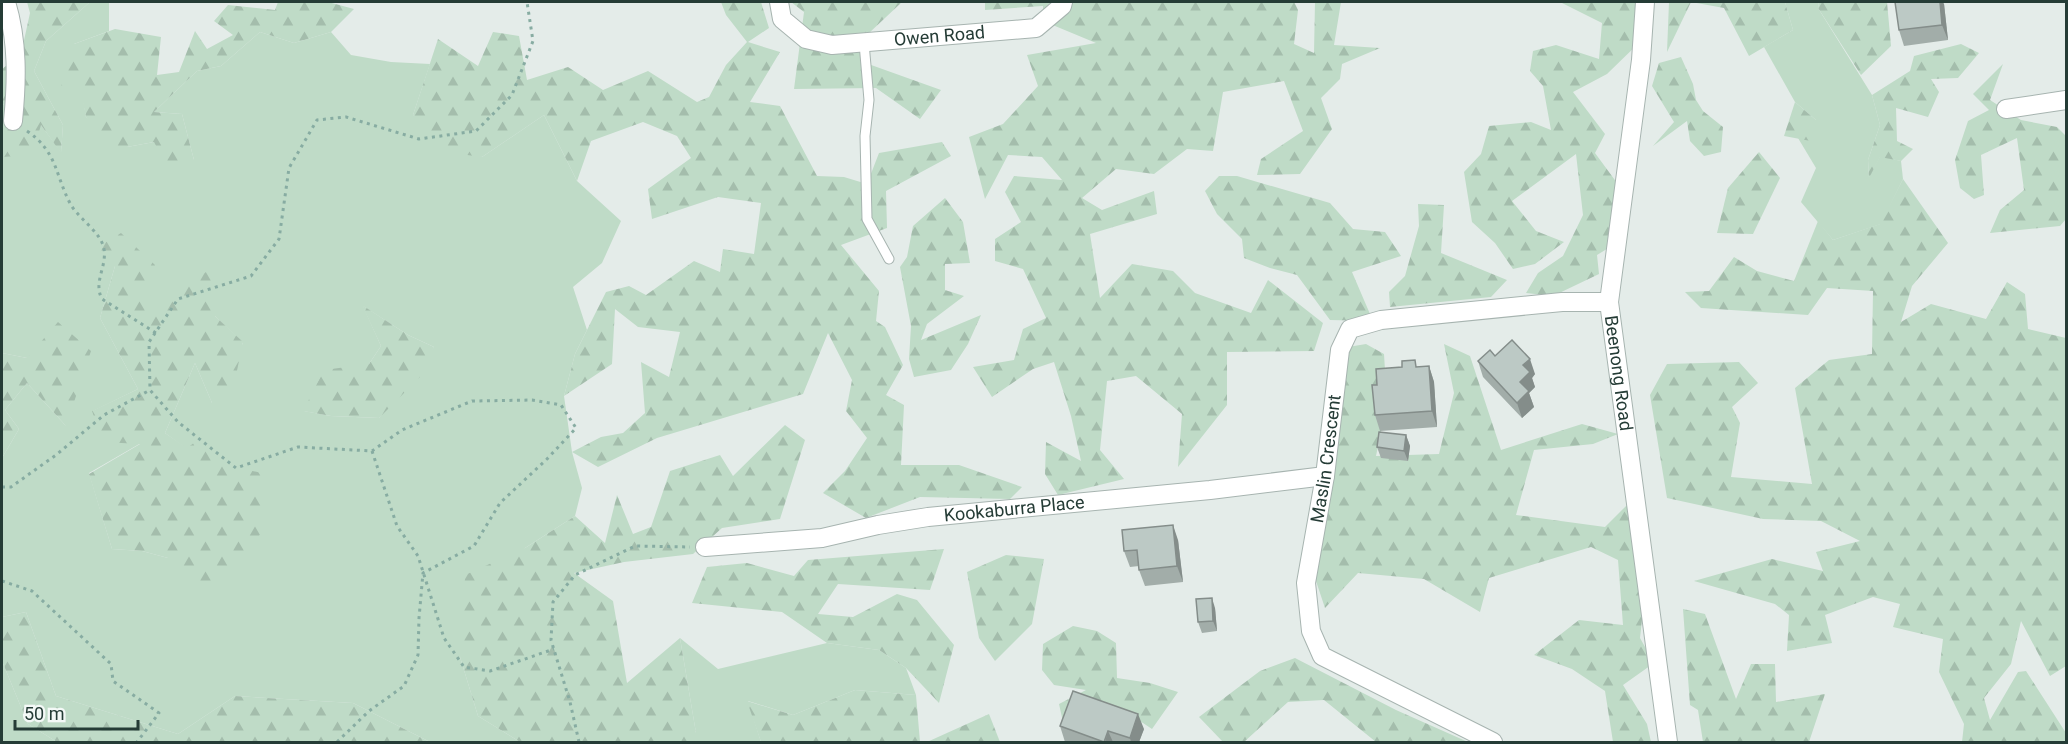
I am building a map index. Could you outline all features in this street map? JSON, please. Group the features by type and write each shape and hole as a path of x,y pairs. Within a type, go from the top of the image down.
{"street":[{"path":"6,2 16,61 13,121"},
{"name":"Owen Road","path":"779,2 782,19 806,39 832,45 1036,28 1062,6 1063,2"},
{"name":"Beenong Road","path":"1645,2 1641,60 1609,302 1668,742"},
{"path":"2006,109 2067,100"},
{"name":"Maslin Crescent","path":"1493,742 1322,656 1311,631 1306,584 1325,476 1340,350 1350,329 1381,320 1562,302 1609,302"},
{"name":"Kookaburra Place","path":"705,547 822,538 878,525 928,517 1210,490 1325,476"}],"lane":[{"path":"864,42 869,100 865,136 867,219 889,259"}],"path":[{"path":"423,573 474,546 500,503 576,428 561,405 532,400 472,401 402,430 372,451 298,447 236,468 178,422 150,390 149,342 178,299 251,276 258,267 279,239 290,168 316,120 346,117 419,139 476,131 512,95 534,41 527,2"},
{"path":"13,121 32,135 55,162 71,205 103,243 105,258 98,291 102,299 156,333"},
{"path":"2,487 11,487 56,455 104,415 150,390"},
{"path":"372,451 397,526 418,556 444,638 464,666 490,671 554,649"},
{"path":"579,742 570,702 551,640 553,602 575,575 635,546 705,547"},
{"path":"336,742 369,711 404,686 418,655 423,573"},
{"path":"2,580 32,591 111,664 113,681 159,713 137,742"}],"green space":[{"path":"27,2 90,2 46,41 34,71 63,125 61,153 41,125 32,155 2,157 2,146 12,118 2,102 2,69 21,54 30,13"},
{"path":"90,2 109,2 109,31 74,44 86,117 127,147 154,142 194,160 182,114 154,112 197,71 221,66 260,32 294,43 331,32 351,55 391,62 430,64 413,115 482,157 544,115 577,181 621,221 602,263 573,287 587,330 575,354 564,396 572,452 582,488 575,516 525,548 460,657 478,716 520,742 430,742 353,703 235,696 178,734 56,696 26,612 2,617 2,458 19,429 5,410 27,383 66,426 27,358 2,353 2,102 12,118 41,125 61,152 63,125 34,71 46,41","holes":["115,266 149,305 215,316 243,343 212,403 195,363 165,433 187,449 213,463 168,558 142,551 112,549 89,473 141,443 93,411 138,389 100,318","363,306 408,335 434,347 379,418 331,416 304,411 369,364 381,346"]},
{"path":"278,2 328,2 354,9 331,32 294,43 260,32 221,66 197,71 154,112 182,114 194,160 170,171 154,142 127,147 110,147 86,117 81,93 61,87 74,44 115,29 161,37 157,75 179,72 195,31 207,49 233,35 214,21 228,5 275,10"},
{"path":"721,2 761,2 769,28 748,42 780,52 750,102 780,106 817,176 844,177 867,184 879,153 942,142 951,156 886,191 887,228 841,245 879,291 876,321 885,327 903,365 886,395 904,405 901,465 959,465 1022,487 1010,499 920,497 866,518 823,493 845,471 867,438 846,411 852,380 828,333 803,394 657,438 598,467 572,452 601,437 623,433 645,413 641,362 669,377 680,332 638,327 615,309 612,364 564,396 575,354 606,292 629,286 646,295 694,261 720,272 723,249 754,254 761,203 718,197 652,219 648,189 691,158 677,136 643,122 591,141 577,181 544,115 482,157 445,152 413,115 438,39 478,66 493,32 519,36 527,80 568,67 603,90 648,71 697,102 709,97 726,65 747,42 726,15"},
{"path":"791,2 902,2 868,34 860,61 941,90 920,119 876,88 794,89 804,12"},
{"path":"985,2 1294,2 1298,10 1294,44 1314,53 1315,2 1341,2 1334,45 1380,48 1342,64 1340,79 1321,98 1332,129 1300,174 1257,175 1261,159 1303,131 1284,81 1223,92 1213,151 1187,149 1154,174 1116,169 1082,198 1102,210 1154,191 1157,214 1090,234 1100,298 1132,264 1173,271 1195,293 1251,313 1268,280 1323,323 1314,351 1227,352 1227,405 1178,467 1182,414 1136,376 1107,381 1100,450 1124,479 1058,495 1045,474 1046,442 1081,461 1071,416 1054,362 1033,369 992,397 973,367 1014,360 1023,329 1046,318 1023,269 995,261 995,239 1021,222 1005,192 1014,176 1062,180 1042,157 1008,155 985,199 969,137 1003,124 1038,86 1027,55 1096,43 1043,21 1043,6 985,10"},
{"path":"1560,2 1644,2 1643,39 1607,74 1573,92 1605,134 1595,153 1620,187 1615,244 1597,255 1599,274 1553,296 1526,293 1538,273 1563,256 1583,215 1576,154 1512,201 1536,231 1564,242 1535,264 1513,269 1495,243 1472,222 1464,172 1481,154 1489,126 1531,122 1551,130 1543,86 1530,71 1533,51 1556,45 1599,59 1602,23"},
{"path":"1669,2 1691,2 1667,52"},
{"path":"1691,2 1785,2 1793,30 1749,56 1724,8"},
{"path":"1785,2 1819,2 1818,8 1872,95 1880,125 1868,160 1869,177 1880,156 1901,161 1903,179 1881,224 1833,240 1801,202 1816,168 1798,138 1816,141 1816,120 1795,102 1764,47 1793,30"},
{"path":"1819,2 1887,2 1891,46 1861,75 1818,8"},
{"path":"1961,44 1979,53 1958,78 1931,79 1939,92 1928,117 1896,108 1897,141 1913,149 1901,161 1880,157 1869,178 1868,160 1880,125 1872,95 1910,71 1914,56"},
{"path":"1681,57 1693,84 1696,100 1703,111 1723,127 1721,152 1704,156 1690,141 1687,121 1653,146 1674,122 1652,86 1659,63"},
{"path":"2003,64 1990,100 2021,120 2057,127 2066,136 2066,219 2060,226 1990,233 2000,210 2024,190 2017,138 1981,155 1984,195 1974,199 1960,188 1955,160 1968,121 1989,110 1973,94"},
{"path":"1795,102 1816,120 1816,142 1784,136"},
{"path":"1759,152 1780,178 1753,234 1717,233 1728,188"},
{"path":"1219,176 1237,176 1330,203 1353,229 1385,232 1401,256 1352,272 1373,321 1330,320 1297,275 1244,258 1242,239 1217,214 1205,191"},
{"path":"1903,179 1948,243 1912,286 1901,322 1931,304 1986,319 2007,282 2025,294 2028,329 2066,338 2066,666 2050,676 2021,621 2011,664 1984,698 1990,720 2018,672 2026,671 2066,733 2066,742 1962,742 1964,724 1939,672 1943,639 1893,627 1900,604 1873,597 1825,615 1832,643 1787,651 1789,615 1775,604 1694,581 1772,559 1823,571 1816,552 1860,541 1821,521 1763,519 1667,498 1650,395 1667,364 1739,362 1758,383 1732,407 1740,423 1731,477 1812,484 1795,388 1829,360 1872,354 1873,291 1827,288 1808,315 1701,308 1685,292 1709,291 1734,257 1757,271 1794,281 1818,221 1833,240 1880,224"},
{"path":"945,198 963,222 970,263 945,264 945,290 964,296 927,324 921,340 981,315 968,344 951,370 914,377 909,359 911,326 900,267 907,257 913,226"},
{"path":"1418,204 1444,205 1441,253 1507,280 1491,297 1390,307 1389,292 1405,276 1419,226"},
{"path":"121,233 155,265 149,305 213,268 215,316 243,342 230,404 212,403 195,363 165,433 187,448 210,431 214,463 262,473 263,530 235,571 196,587 168,558 142,551 112,549 89,474 140,444 103,442 92,411 138,389 100,318 115,266 91,251"},
{"path":"362,305 408,335 434,347 420,377 379,418 331,416 303,411 324,370 369,364 381,346"},
{"path":"58,322 91,351 66,426 27,383 5,410 19,429 2,458 2,353 27,358"},
{"path":"1366,344 1384,354 1387,403 1376,456 1439,454 1454,393 1444,344 1470,356 1501,450 1582,424 1618,434 1593,444 1534,450 1516,515 1605,527 1629,503 1643,611 1640,638 1654,663 1623,685 1647,724 1651,742 1613,742 1605,691 1572,669 1534,655 1579,620 1623,625 1618,560 1591,547 1489,578 1480,612 1424,579 1358,573 1325,608 1306,551 1336,349"},
{"path":"785,425 805,440 780,519 722,528 693,554 624,562 574,573 613,601 627,683 680,638 696,742 520,742 478,716 460,657 465,575 525,548 575,516 605,543 617,495 633,534 651,527 670,471 720,455 733,476"},
{"path":"944,549 930,590 838,584 818,614 853,617 897,594 917,600 954,645 939,703 906,668 879,650 827,643 782,612 692,603 707,567 747,563 794,576 808,560"},
{"path":"1006,555 1044,559 1032,624 995,661 979,638 967,572"},
{"path":"1683,609 1705,614 1736,699 1751,664 1775,664 1776,702 1825,694 1809,742 1703,742 1698,710 1690,705"},
{"path":"26,612 56,696 178,734 235,696 353,703 430,742 57,742 28,724 2,661 2,617"},
{"path":"1073,626 1097,631 1116,643 1117,678 1150,683 1178,692 1152,729 1125,711 1063,722 1059,704 1086,690 1054,685 1042,670 1043,644"},
{"path":"680,638 718,669 827,643 879,650 906,668 916,695 855,690 793,715 748,701 761,742 696,742"},
{"path":"1295,658 1396,710 1468,742 1376,742 1324,700 1288,702 1244,742 1223,742 1199,717 1260,671"},
{"path":"2,661 28,724 57,742 2,742"},
{"path":"855,690 916,695 920,742 761,742 747,701 793,715"},
{"path":"989,714 1000,742 927,742"}],"building":[{"path":"1895,2 1940,2 1942,25 1899,30"},
{"path":"1512,340 1530,359 1523,365 1530,372 1520,382 1529,391 1517,403 1478,361 1490,350 1495,356"},
{"path":"1415,360 1416,367 1429,366 1432,411 1375,415 1372,385 1377,385 1376,369 1402,367 1402,361"},
{"path":"1379,432 1406,435 1404,451 1377,447"},
{"path":"1173,525 1177,566 1139,570 1137,550 1124,551 1122,530"},
{"path":"1212,598 1213,621 1198,622 1196,599"},
{"path":"1073,691 1138,714 1130,738 1108,731 1104,742 1060,726"}]}
